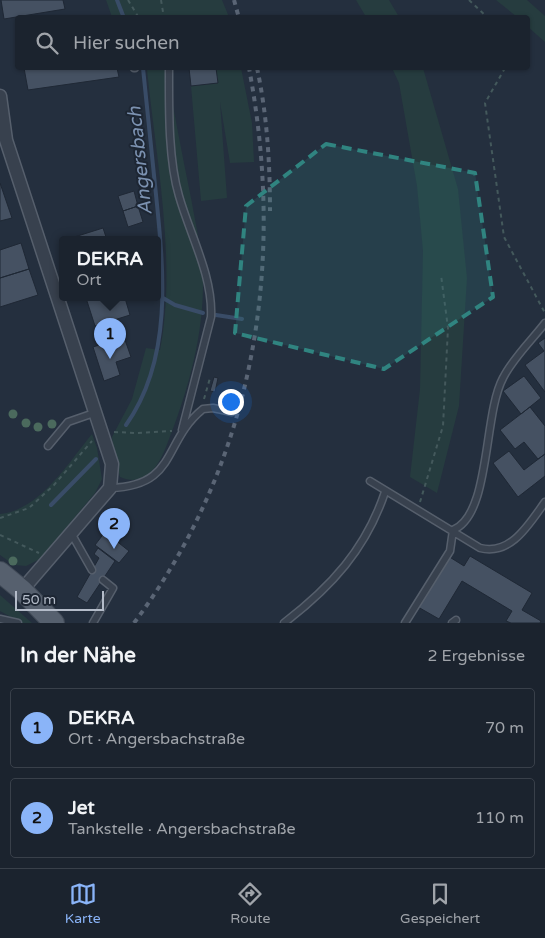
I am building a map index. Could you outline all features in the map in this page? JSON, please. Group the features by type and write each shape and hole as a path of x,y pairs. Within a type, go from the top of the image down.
{"main road":[{"path":"0,572 22,590 54,623"}],"street":[{"path":"0,96 6,140 112,464 110,488 22,590"}],"lane":[{"path":"110,488 126,488 154,477 164,467 182,430 210,317 211,306 196,244 179,196 176,180 169,111 169,70"},
{"path":"453,530 462,526 468,520 479,491 492,407 503,378 545,323"},
{"path":"182,430 204,408 232,412"},
{"path":"48,446 68,422 94,413"},
{"path":"370,481 480,548 490,551 504,548 512,542 545,502"},
{"path":"284,623 310,603 349,563 376,520 386,492"},
{"path":"405,623 450,551 453,530"},
{"path":"70,533 92,570"},
{"path":"93,623 113,588 103,580"},
{"path":"0,620 18,623"}],"path":[{"path":"128,0 137,15"},
{"path":"161,0 164,15"},
{"path":"469,0 485,15"},
{"path":"504,70 485,102 504,237 545,313"},
{"path":"417,511 443,426 448,328 441,275"},
{"path":"204,408 210,378"},
{"path":"0,518 29,508 54,485 100,431 136,433 182,430"},
{"path":"0,535 49,558"}],"highlighted area":[{"path":"326,144 475,173 493,297 384,369 235,333 246,206"}],"green space":[{"path":"106,0 222,0 228,15 111,15"},
{"path":"356,0 389,0 398,15 365,15"},
{"path":"496,0 527,0 545,16 545,42 530,29 530,15 515,15"},
{"path":"147,70 166,70 199,243 203,289 200,329 192,369 166,447 159,462 149,474 137,480 129,480 120,477 113,450 112,437 132,399 146,348 160,350 165,317 166,247 160,175"},
{"path":"214,70 241,70 252,123 254,162 230,163 220,102 227,198 201,201 191,86 217,83"},
{"path":"393,70 424,70 458,189 467,278 459,406 437,493 410,477 420,389 423,251 417,186 399,83"},
{"path":"92,434 97,448 102,479 95,493 40,559 26,566 14,565 0,555 0,514 14,511 40,495 63,471"},
{"path":"0,595 32,623 22,623 0,611"}],"building":[{"path":"1,0 63,0 65,9 28,15 15,15 15,17 4,19"},
{"path":"24,70 117,70 119,77 28,90"},
{"path":"189,70 216,70 218,83 191,86"},
{"path":"0,183 12,218 0,221"},
{"path":"134,191 138,206 123,211 118,196"},
{"path":"138,206 143,222 128,227 123,211"},
{"path":"103,228 106,236 78,236"},
{"path":"21,243 29,269 0,278 0,250"},
{"path":"29,269 38,295 0,307 0,278"},
{"path":"87,301 126,301 130,315 95,326"},
{"path":"124,337 131,357 116,362 120,375 104,381 93,347"},
{"path":"545,338 545,392 525,365 544,351 538,343"},
{"path":"524,376 541,398 521,414 503,391"},
{"path":"214,377 218,378 215,392 210,391"},
{"path":"530,407 545,426 545,454 538,459 524,442 515,449 500,430"},
{"path":"509,451 524,470 545,454 545,476 518,497 493,463"},
{"path":"105,532 129,551 119,563 95,545"},
{"path":"98,548 115,561 87,603 77,597 99,558 94,554"},
{"path":"448,556 464,566 470,556 532,593 522,610 541,621 540,623 511,623 506,621 512,611 462,581 439,619 418,607"}],"waterway":[{"name":"Angersbach","path":"117,0 123,15"},
{"name":"Angersbach","path":"143,70 160,236"},
{"name":"Angersbach","path":"126,425 142,398 159,340 162,309 161,246"},
{"path":"163,298 175,305 203,313"},
{"path":"216,315 242,319"},
{"name":"Angersbach","path":"51,505 96,459"}],"railway":[{"path":"234,0 238,15"},
{"path":"134,623 175,561 208,496 233,428 251,358 261,287 264,215 260,141 249,70"},
{"path":"257,70 267,139 270,211"}],"place":[{"name":"DEKRA","path":"110,359"},
{"name":"Jet","path":"114,549"}]}
